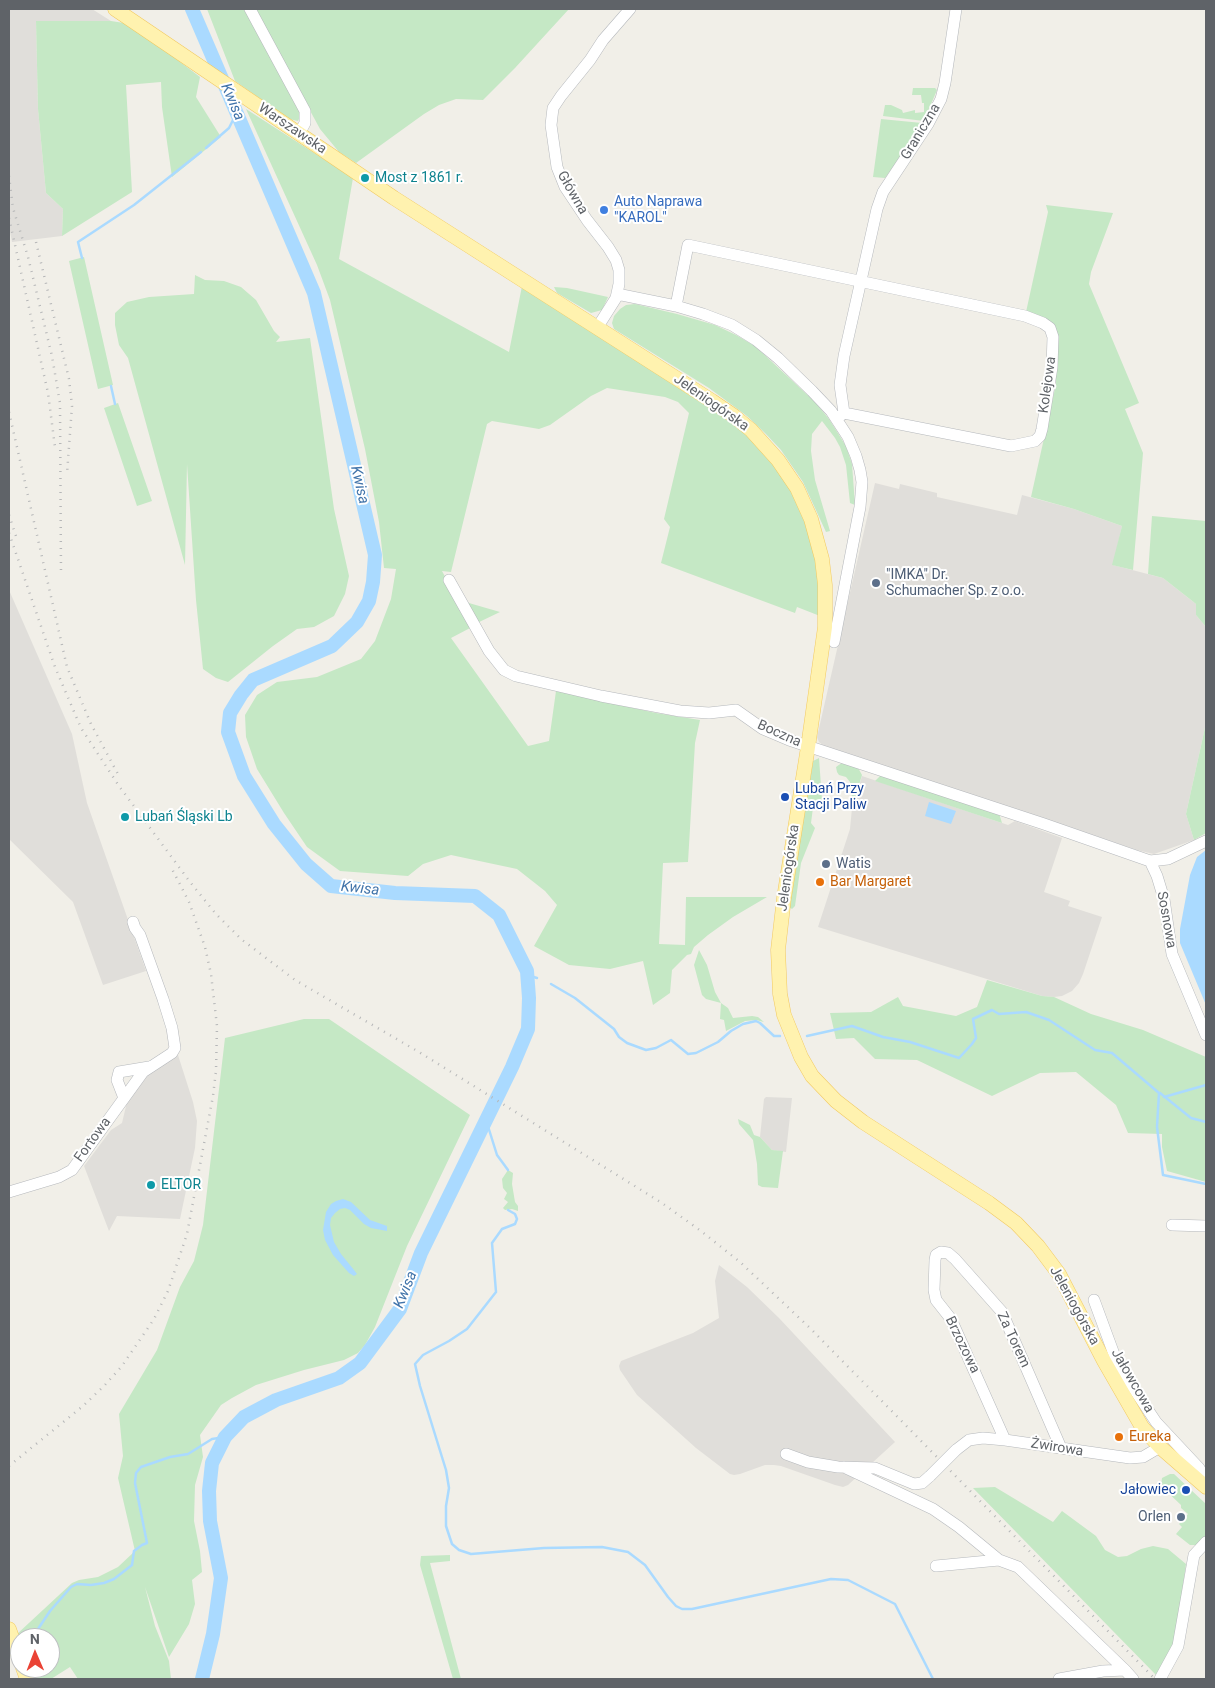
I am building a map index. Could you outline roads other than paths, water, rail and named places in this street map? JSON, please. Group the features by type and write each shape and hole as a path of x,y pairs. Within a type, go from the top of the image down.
{"main road":[{"name":"Warszawska","path":"115,9 131,13 165,42 394,198"},
{"name":"Jeleniogórska","path":"394,198 734,416 764,443 797,488 817,537 826,585 825,627 792,842 778,950 779,987 784,1015 801,1057 812,1076 836,1101 863,1122 989,1203 1016,1223 1038,1246 1059,1274 1104,1361 1142,1427 1160,1447 1203,1480"}],"street":[{"path":"250,9 305,111 305,123 295,132"},
{"name":"Główna","path":"597,328 617,294 620,274 616,260 565,187 556,167 551,125 553,108 561,96 590,60 603,40 630,9"},
{"name":"Graniczna","path":"861,282 877,210 883,192 928,124 941,99 956,9"},
{"name":"Kolejowa","path":"676,306 688,245 1025,316 1050,328 1053,337 1052,367 1040,436 1035,441 1011,446 840,416"},
{"path":"834,642 860,507 862,482 856,456 840,416 840,385 844,356 861,282"},
{"path":"617,294 676,306 732,325 756,340 778,358 840,416"},
{"name":"Boczna","path":"449,580 489,651 504,670 510,673 538,682 680,711 709,713 736,710 763,729 808,747 1150,860"},
{"path":"1150,860 1168,858 1206,841"},
{"name":"Sosnowa","path":"1150,860 1164,899 1172,954 1206,1035"},
{"name":"Fortowa","path":"9,1192 59,1177 72,1170 143,1072 172,1053 175,1048 172,1028 163,999 140,934 133,922"},
{"name":"Fortowa","path":"124,1098 117,1080 119,1072 151,1066"},
{"path":"1172,1225 1206,1226"},
{"name":"Brzozowa","path":"941,1252 936,1255 934,1260 936,1300 951,1319 1005,1440"},
{"name":"Za Torem","path":"941,1252 948,1253 955,1259 1002,1312 1061,1448"},
{"name":"Jałowcowa","path":"1094,1300 1115,1357 1126,1377 1156,1422 1199,1468 1203,1480"},
{"name":"Żwirowa","path":"844,1467 875,1468 914,1484 922,1483 965,1442 973,1439 1005,1440 1130,1458 1143,1457 1160,1447"},
{"path":"786,1454 808,1462 844,1467 933,1509 959,1527 998,1560 1018,1567 1133,1679"},
{"path":"1160,1679 1178,1646 1194,1555 1206,1542"},
{"path":"936,1566 998,1560"},
{"path":"1059,1679 1103,1671 1125,1670"}],"water":[{"path":"929,802 956,811 951,824 925,816"},
{"path":"1206,850 1206,1005 1180,943 1180,929 1190,875 1197,857"},
{"path":"343,1199 351,1202 370,1220 387,1226 387,1231 371,1228 345,1208 340,1209 331,1218 330,1225 334,1242 357,1274 354,1276 333,1255 325,1240 323,1230 326,1212 331,1204"}],"waterway":[{"name":"Kwisa","path":"192,9 314,293 375,555 373,582 369,601 357,622 332,646 253,680 230,713 228,732 244,776 274,824 306,864 331,886 395,893 475,896 499,915 527,971 529,998 528,1029 512,1067 421,1253 400,1309 360,1363 339,1378 276,1400 244,1417 225,1437 212,1463 209,1491 210,1521 221,1578 213,1634 202,1679"},
{"path":"206,148 229,128 237,112"},
{"path":"82,258 78,242 134,205 201,152"},
{"path":"111,386 115,404"},
{"path":"527,975 537,978"},
{"path":"551,984 575,998 614,1029 619,1037 627,1043 646,1050 656,1048 671,1040 688,1054 696,1053 718,1042 743,1024 756,1021 774,1036 780,1036"},
{"path":"807,1036 852,1026 883,1037 910,1042 959,1058 976,1038 973,1019 992,1010 999,1014 1026,1012 1049,1020 1095,1050 1112,1053 1159,1093 1157,1127 1163,1175 1206,1184"},
{"path":"1164,1097 1206,1085"},
{"path":"1160,1093 1191,1118 1206,1122"},
{"path":"486,1120 497,1155 508,1170"},
{"path":"508,1210 515,1214 517,1219 515,1224 502,1229 492,1243 496,1292 467,1329 423,1355 415,1364 446,1470 449,1488 446,1506 446,1526 452,1544 459,1550 471,1554 544,1548 602,1547 628,1552 645,1565 668,1597 676,1606 682,1609 692,1609 831,1579 848,1580 895,1604 933,1679"},
{"path":"39,1628 50,1611 71,1587 77,1584 91,1585 104,1583 114,1579 132,1565 134,1551 147,1543 135,1483 136,1473 141,1467 170,1457 188,1454 212,1439 225,1437"}],"railway":[{"path":"9,176 13,208 28,257 52,356 60,403 61,572"},
{"path":"9,218 48,393 55,447"},
{"path":"36,242 69,379 72,406 67,474"},
{"path":"9,412 67,667 91,724 119,776"},
{"path":"9,515 17,539"},
{"path":"9,533 55,667 81,728 119,786 216,914 241,939 295,980 419,1052 662,1203 740,1262 812,1330 1155,1679"},
{"path":"9,1466 83,1406 122,1366 154,1319 168,1291 187,1234 213,1096 216,1071 217,1026 211,974 205,947 189,902 171,867"}],"place":[{"name":"Most z 1861 r.","path":"365,178"},
{"name":"Auto Naprawa \"KAROL\"","path":"604,210"},
{"name":"\"IMKA\" Dr. Schumacher Sp. z o.o.","path":"876,583"},
{"name":"Lubań Przy Stacji Paliw","path":"785,797"},
{"name":"Lubań Śląski Lb","path":"125,817"},
{"name":"Watis","path":"826,864"},
{"name":"Bar Margaret","path":"820,882"},
{"name":"ELTOR","path":"151,1185"},
{"name":"Eureka","path":"1119,1437"},
{"name":"Jałowiec","path":"1186,1490"},
{"name":"Orlen","path":"1181,1517"}]}
